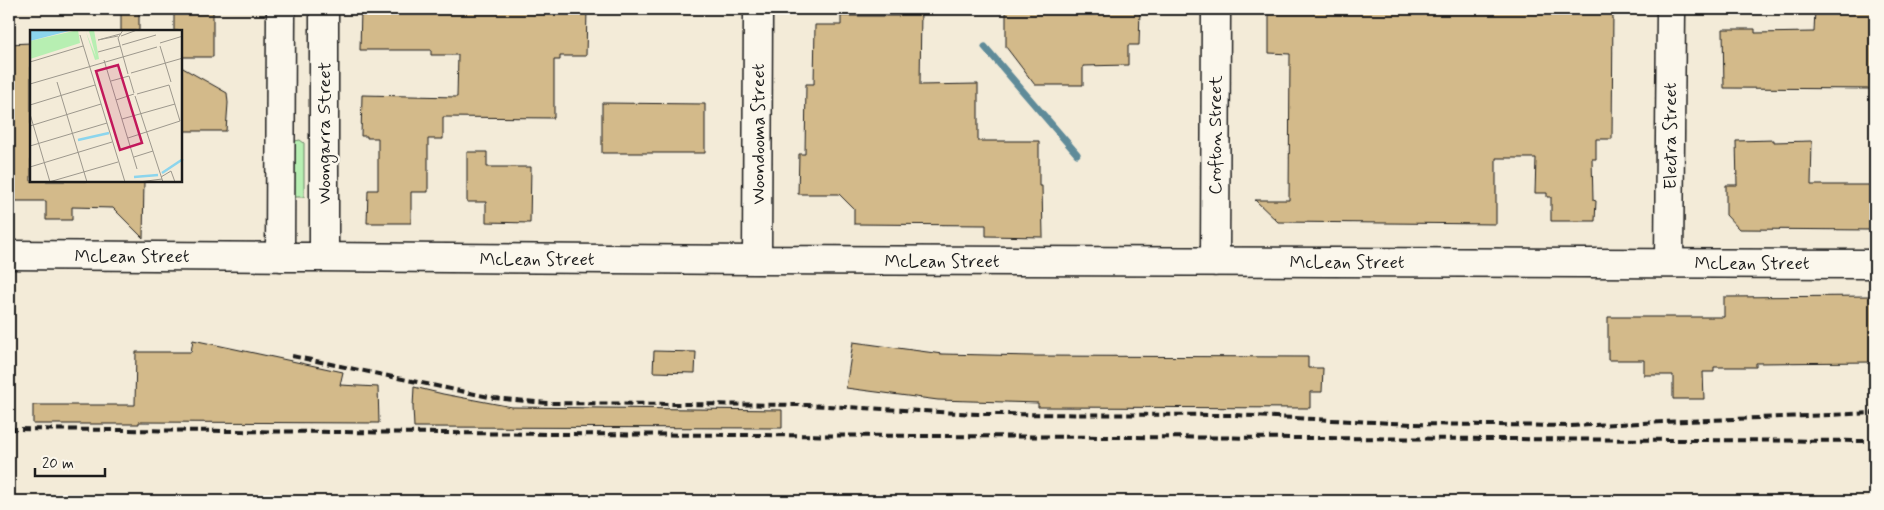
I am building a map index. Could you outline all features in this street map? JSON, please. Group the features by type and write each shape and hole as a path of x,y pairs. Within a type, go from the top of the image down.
{"street":[{"path":"280,257 281,9"},
{"name":"Woongarra Street","path":"324,9 324,257"},
{"name":"Woondooma Street","path":"757,260 758,9"},
{"name":"Crofton Street","path":"1215,262 1216,9"},
{"name":"Electra Street","path":"1669,263 1671,9"},
{"name":"McLean Street","path":"9,255 1875,264"}],"green space":[{"path":"300,140 304,143 304,197 292,197 293,143"}],"building":[{"path":"121,9 139,9 139,30 121,30"},
{"path":"174,9 213,9 213,57 182,57 182,30 174,30"},
{"path":"361,9 587,9 586,56 560,56 560,60 554,60 554,118 443,117 443,139 428,139 428,192 411,192 411,223 367,223 368,190 378,190 378,138 361,136 362,95 457,97 458,55 431,55 431,50 360,50"},
{"path":"900,9 921,9 920,85 978,84 978,141 1039,141 1039,186 1042,186 1043,237 986,236 986,225 854,224 854,209 839,194 798,194 799,154 805,154 806,84 814,84 815,25 841,25 841,16 899,16"},
{"path":"1006,9 1140,9 1139,45 1128,45 1128,65 1083,66 1083,85 1035,85 1006,47"},
{"path":"1269,9 1613,9 1612,139 1596,139 1596,159 1592,159 1593,200 1596,201 1595,221 1551,221 1551,197 1547,197 1547,193 1535,193 1536,158 1496,158 1496,224 1278,222 1255,200 1289,200 1290,54 1269,53"},
{"path":"1815,9 1875,9 1875,89 1724,88 1723,29 1755,29 1755,33 1814,32"},
{"path":"30,43 30,182 144,182 143,238 113,208 72,207 72,220 46,220 46,201 9,201 9,44"},
{"path":"182,68 227,93 226,131 182,131"},
{"path":"602,103 705,104 705,153 602,153"},
{"path":"1774,140 1774,142 1812,141 1811,185 1875,185 1875,230 1739,229 1726,215 1726,185 1737,185 1736,141"},
{"path":"467,152 487,152 487,167 531,167 530,223 486,222 486,202 467,202"},
{"path":"1875,296 1875,362 1756,363 1756,367 1714,367 1714,372 1703,372 1704,399 1673,399 1673,375 1644,375 1644,360 1608,360 1608,317 1724,317 1724,297"},
{"path":"193,340 343,372 340,385 378,387 379,423 139,422 139,424 33,424 33,405 135,405 136,352 191,352"},
{"path":"853,342 942,354 1308,357 1308,368 1323,368 1322,392 1310,392 1310,408 1038,407 1038,403 938,400 846,388"},
{"path":"654,351 696,352 695,373 653,372"},
{"path":"414,387 512,407 782,410 782,428 414,427"}],"waterway":[{"path":"985,47 1077,154"}],"railway":[{"path":"292,356 494,398 547,403 807,405 978,414 1234,415 1413,424 1570,426 1875,413"},
{"path":"9,429 1875,441"}]}
